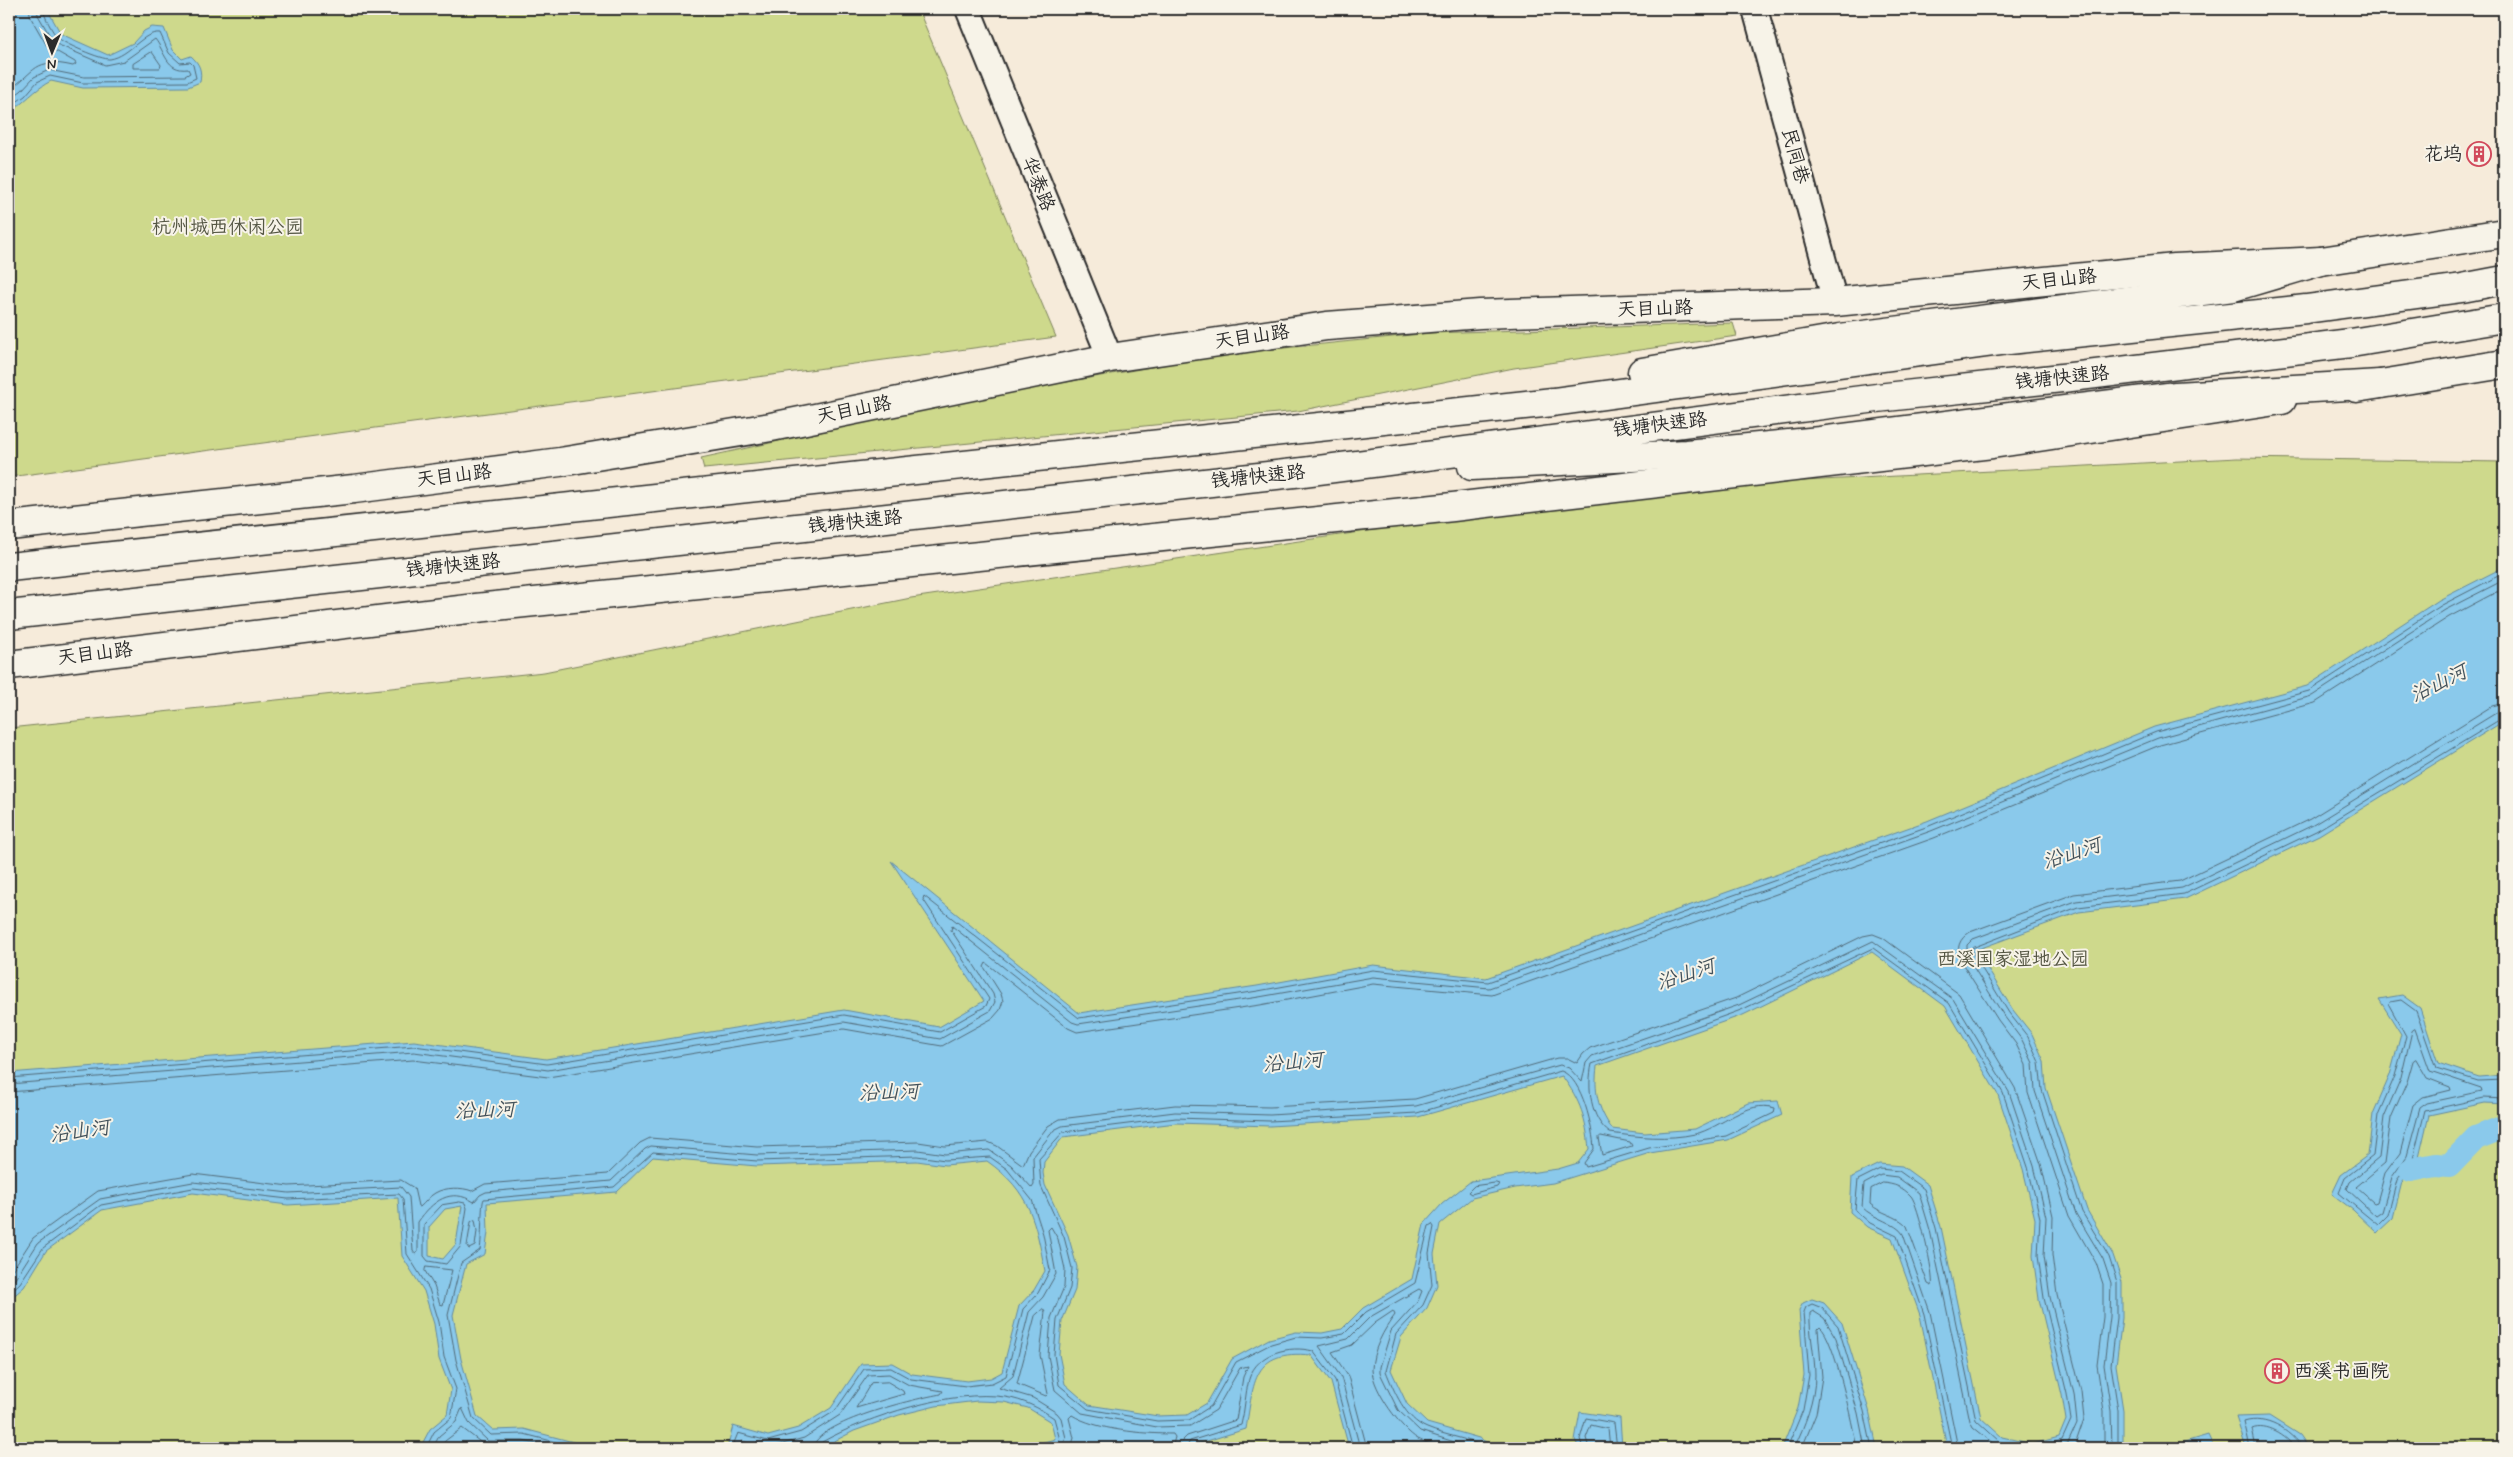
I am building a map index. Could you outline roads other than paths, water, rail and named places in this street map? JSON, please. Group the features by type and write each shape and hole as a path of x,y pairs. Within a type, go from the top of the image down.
{"main road":[{"name":"天目山路","path":"9,526 354,488 560,462 771,427 1110,358 1327,326 1442,317 1835,302 2175,268 2321,261 2504,233"},
{"path":"1417,415 1840,338 2233,287 2321,261"},
{"name":"钱塘快速路","path":"9,567 1417,415 1553,402 2009,340 2306,309 2462,288 2504,280"},
{"name":"钱塘快速路","path":"9,616 1304,472 1877,398 2071,377 2341,344 2504,318"},
{"name":"天目山路","path":"9,665 476,608 1443,508 1992,444 2504,364"},
{"path":"1304,472 1509,464 1686,454 1820,441 2176,396 2380,384"}],"street":[{"name":"华泰路","path":"968,9 1110,358"},
{"name":"民同巷","path":"1755,9 1835,302"}],"water":[{"path":"9,9 47,9 61,34 108,55 133,43 144,31 152,27 164,28 173,50 182,59 191,56 198,65 201,74 200,82 188,87 83,88 51,81 9,113"},
{"name":"沿山河","path":"2504,567 2504,721 2319,835 2185,899 2079,912 1976,950 2013,1010 2032,1034 2044,1061 2046,1088 2087,1210 2113,1255 2122,1282 2122,1318 2116,1365 2123,1410 2123,1448 1947,1448 1920,1315 1892,1238 1867,1227 1850,1212 1852,1177 1879,1164 1902,1166 1928,1185 1941,1227 1981,1418 2002,1437 2033,1444 2059,1437 2066,1420 2062,1395 2039,1299 2033,1256 2035,1219 2023,1169 1998,1095 1945,1006 1872,952 1743,1015 1597,1066 1596,1091 1600,1106 1612,1129 1645,1133 1695,1129 1748,1103 1778,1101 1782,1115 1728,1140 1650,1153 1553,1183 1515,1188 1472,1198 1440,1224 1434,1254 1437,1285 1427,1308 1401,1337 1391,1370 1407,1404 1427,1423 1479,1438 1497,1448 1349,1448 1331,1382 1311,1355 1292,1355 1277,1357 1267,1363 1259,1372 1251,1397 1246,1429 1184,1448 1022,1448 1055,1439 1051,1422 1028,1408 1004,1402 977,1401 936,1406 899,1415 854,1431 821,1448 727,1448 733,1426 768,1436 798,1428 831,1408 861,1364 892,1363 912,1374 967,1381 991,1378 1002,1372 1019,1306 1034,1290 1045,1271 1038,1237 1029,1209 1013,1184 987,1161 945,1165 917,1161 757,1166 653,1157 617,1192 487,1203 488,1232 485,1254 466,1264 453,1315 461,1359 477,1416 493,1430 524,1429 596,1448 420,1448 430,1429 447,1415 451,1390 439,1359 434,1324 424,1291 402,1256 398,1198 288,1205 193,1193 102,1210 46,1251 24,1287 9,1300 9,1073 414,1041 546,1059 844,1010 939,1027 984,1001 891,861 1079,1013 1257,986 1373,965 1486,978 1927,821 2154,727 2307,686 2439,600","holes":["1562,1076 1578,1102 1586,1128 1589,1149 1578,1163 1558,1169 1471,1181 1442,1204 1424,1224 1412,1279 1363,1308 1342,1329 1322,1333 1296,1332 1269,1339 1232,1359 1207,1403 1187,1415 1158,1416 1089,1405 1065,1384 1059,1354 1062,1321 1075,1290 1077,1267 1068,1235 1045,1185 1043,1173 1044,1162 1063,1137 1176,1123 1270,1126 1418,1117","462,1206 456,1244 443,1259 429,1256 429,1227 445,1209"]},
{"path":"2402,995 2420,1008 2438,1063 2479,1077 2504,1075 2504,1104 2485,1103 2429,1115 2418,1162 2402,1182 2393,1218 2377,1233 2353,1210 2332,1194 2341,1175 2368,1155 2373,1114 2390,1075 2401,1034 2379,999"},
{"path":"1812,1299 1824,1303 1842,1323 1869,1410 1877,1448 1782,1448 1798,1408 1804,1375 1799,1310 1803,1303"},
{"path":"1580,1412 1620,1418 1622,1448 1579,1448 1575,1440"},
{"path":"2269,1416 2299,1435 2308,1448 2246,1448 2236,1417"},
{"path":"2208,1435 2214,1448 2182,1448 2181,1443"}],"waterway":[{"path":"2411,1170 2436,1165 2449,1166 2476,1138 2504,1127"}],"place":[{"name":"花坞","path":"2479,154"},
{"name":"西溪书画院","path":"2277,1371"}],"park label":[{"name":"杭州城西休闲公园","path":"228,227"},
{"name":"西溪国家湿地公园","path":"2013,959"}]}
